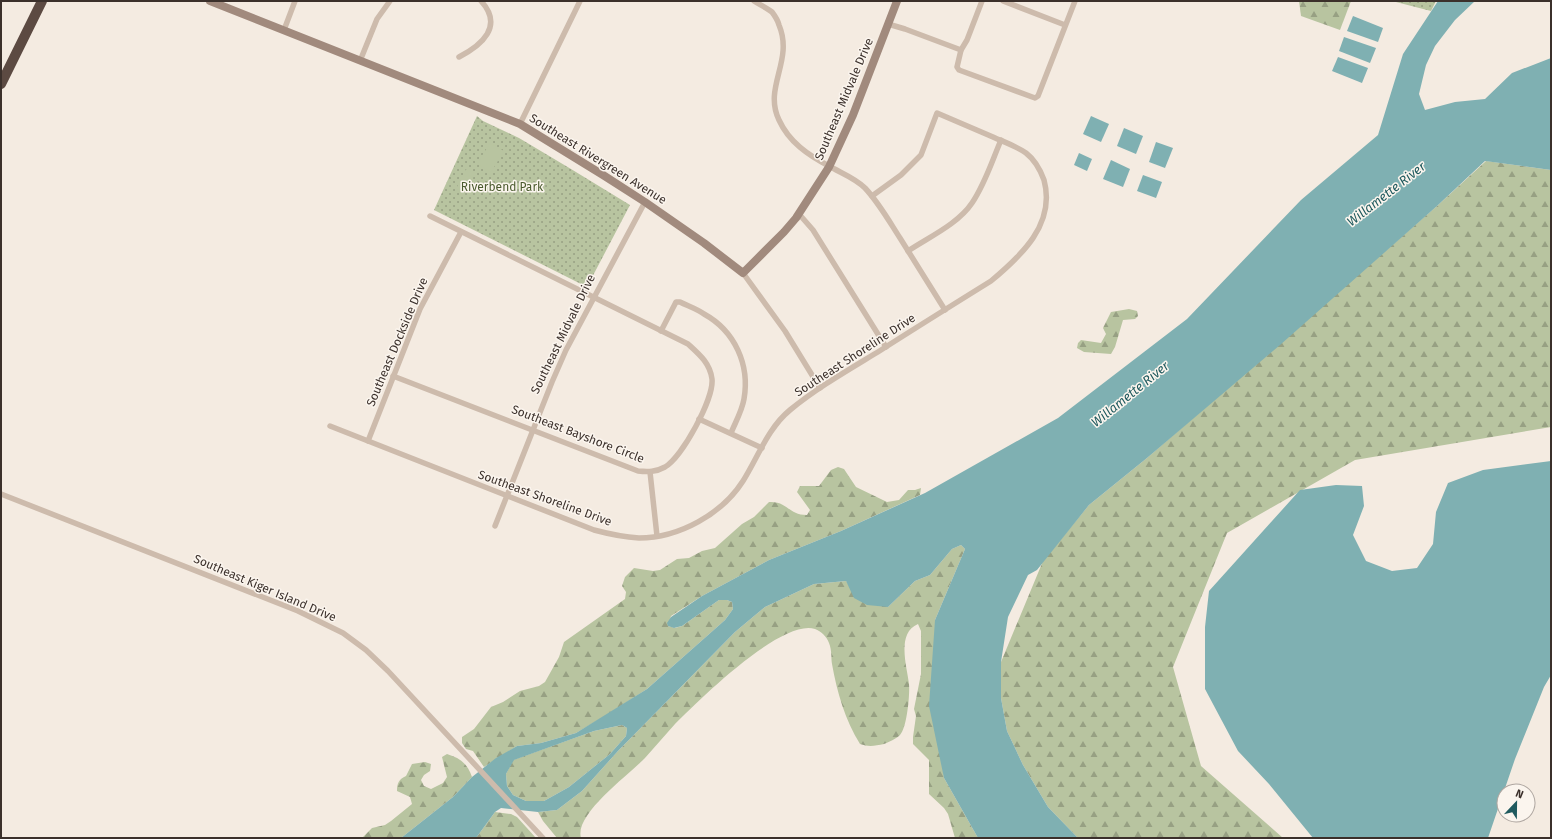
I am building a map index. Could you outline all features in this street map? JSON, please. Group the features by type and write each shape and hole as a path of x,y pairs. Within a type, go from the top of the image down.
{"highway":[{"path":"1,84 42,1"}],"street":[{"path":"284,30 295,1"},
{"path":"360,60 377,19 390,1"},
{"path":"459,56 482,42 489,31 490,23 488,11 481,1"},
{"path":"520,124 580,1"},
{"path":"754,1 771,12 777,21 783,38 783,57 774,91 775,110 778,119 786,132 796,145 809,155 856,181 872,196 945,310"},
{"name":"Southeast Midvale Drive","path":"742,273 780,237 799,214 829,167 853,115 897,1"},
{"path":"982,1 967,40 960,50 959,70 1035,98 1038,96 1075,1"},
{"path":"1003,1 1065,25"},
{"name":"Southeast Rivergreen Avenue","path":"213,2 520,124 603,175 645,202 716,252 742,273 785,331 820,388"},
{"path":"888,24 960,50"},
{"name":"Southeast Shoreline Drive","path":"330,426 594,530 620,536 640,538 658,536 680,530 699,522 729,500 743,481 780,419 820,388 991,281 1010,265 1026,247 1043,219 1046,207 1047,191 1038,164 1027,154 1015,146 937,113 921,155 901,175 872,196"},
{"path":"908,251 954,221 972,203 988,172 1001,140"},
{"name":"Southeast Midvale Drive","path":"495,526 566,350 645,202"},
{"path":"799,214 813,230 886,347"},
{"name":"Southeast Bayshore Circle","path":"393,376 638,471 650,472 665,467 679,454 699,419 711,390 712,378 707,365 701,356 688,344 430,216"},
{"name":"Southeast Dockside Drive","path":"368,441 420,309 461,232"},
{"path":"661,331 676,302 680,302 705,314 723,327 737,345 744,362 744,400 730,433"},
{"path":"699,419 762,448"},
{"path":"650,472 658,536"},
{"name":"Southeast Kiger Island Drive","path":"1,494 298,611 343,633 378,661 543,838"}],"green space":[{"path":"1299,1 1351,1 1340,30 1301,16"},
{"path":"1392,1 1436,1 1431,11"},
{"name":"Riverbend Park","path":"477,116 483,121 519,138 630,205 588,285 581,284 434,210"},
{"path":"490,143 504,151 491,172 477,164"},
{"path":"1486,161 1551,170 1551,427 1355,460 1227,533 1173,667 1201,766 1283,838 1078,838 1048,807 1023,765 1007,731 1001,698 1001,662 1043,561 1089,505 1147,458 1437,206"},
{"path":"466,169 475,174 465,193 456,189"},
{"path":"1129,309 1137,311 1138,316 1135,319 1123,320 1115,347 1111,354 1084,352 1077,348 1078,343 1081,340 1101,343 1106,334 1103,328 1111,312"},
{"path":"838,467 844,469 856,487 887,502 899,500 908,490 921,488 920,495 841,531 769,560 702,596 671,616 668,626 675,628 682,626 719,600 727,600 732,602 733,609 725,620 647,689 576,733 541,743 517,746 484,767 473,751 466,749 462,743 462,737 474,729 491,707 503,702 520,691 539,686 545,682 559,657 564,642 625,599 626,592 622,586 625,577 634,568 653,571 660,570 677,559 689,558 702,551 715,548 742,524 754,517 769,502 775,502 796,513 807,515 810,510 797,492 800,486 819,486 831,470"},
{"path":"961,545 965,549 935,620 944,778 978,838 955,838 948,814 944,808 929,794 929,760 913,744 916,716 914,709 921,674 921,631 918,624 911,628 905,642 904,651 909,684 908,703 904,725 900,735 897,738 875,746 860,744 842,706 832,664 831,648 828,641 824,634 815,629 800,629 782,636 762,648 702,698 675,724 645,758 594,806 581,828 581,838 557,838 543,821 538,812 557,810 582,791 618,751 735,632 765,607 814,584 846,581 850,587 888,607 915,581 930,575 952,549"},
{"path":"622,725 627,728 626,736 610,754 569,787 544,801 526,801 513,795 507,786 506,774 513,760 594,731"},
{"path":"447,754 456,757 463,762 468,768 472,777 453,797 401,838 362,838 372,828 385,825 412,804 410,797 397,791 397,786 402,778 406,776 412,764 425,762 431,764 430,771 424,775 421,780 424,786 431,789 443,783 447,777 442,757"},
{"path":"495,812 511,814 517,817 536,838 476,838"}],"water":[{"name":"Willamette River","path":"1438,1 1475,1 1455,20 1435,46 1426,65 1419,94 1425,110 1455,102 1485,99 1512,73 1551,58 1551,170 1485,161 1437,206 1280,345 1147,458 1089,505 1037,570 1028,575 1008,617 1001,662 1001,698 1007,731 1023,765 1048,807 1078,838 978,838 944,778 929,706 935,620 965,549 961,545 952,549 930,575 915,581 888,607 867,605 854,598 846,581 814,584 765,607 735,632 618,751 582,791 557,810 538,812 501,808 495,812 476,838 401,838 453,797 472,777 496,758 517,746 541,743 576,733 647,689 725,620 733,609 732,602 727,600 719,600 682,626 674,628 668,626 667,623 671,617 702,596 769,560 841,531 925,493 1058,418 1187,319 1301,200 1378,135 1403,54","holes":["622,725 627,728 626,736 610,754 569,787 544,801 526,801 513,795 507,786 506,774 514,760 594,731"]},
{"path":"1353,16 1383,28 1378,42 1347,31"},
{"path":"1344,37 1376,48 1370,63 1339,51"},
{"path":"1338,57 1368,68 1362,83 1332,71"},
{"path":"1091,116 1109,124 1101,142 1083,134"},
{"path":"1124,128 1143,136 1136,154 1117,146"},
{"path":"1156,142 1173,148 1165,168 1149,162"},
{"path":"1079,153 1092,159 1087,171 1074,165"},
{"path":"1111,160 1130,169 1123,187 1103,179"},
{"path":"1143,175 1162,182 1156,198 1137,191"},
{"path":"1551,461 1551,675 1544,687 1507,783 1496,783 1496,815 1488,838 1313,838 1269,784 1238,751 1205,689 1205,627 1209,591 1300,490 1336,485 1362,486 1364,506 1353,535 1366,561 1392,571 1417,568 1433,544 1436,512 1448,483 1483,470"}]}
